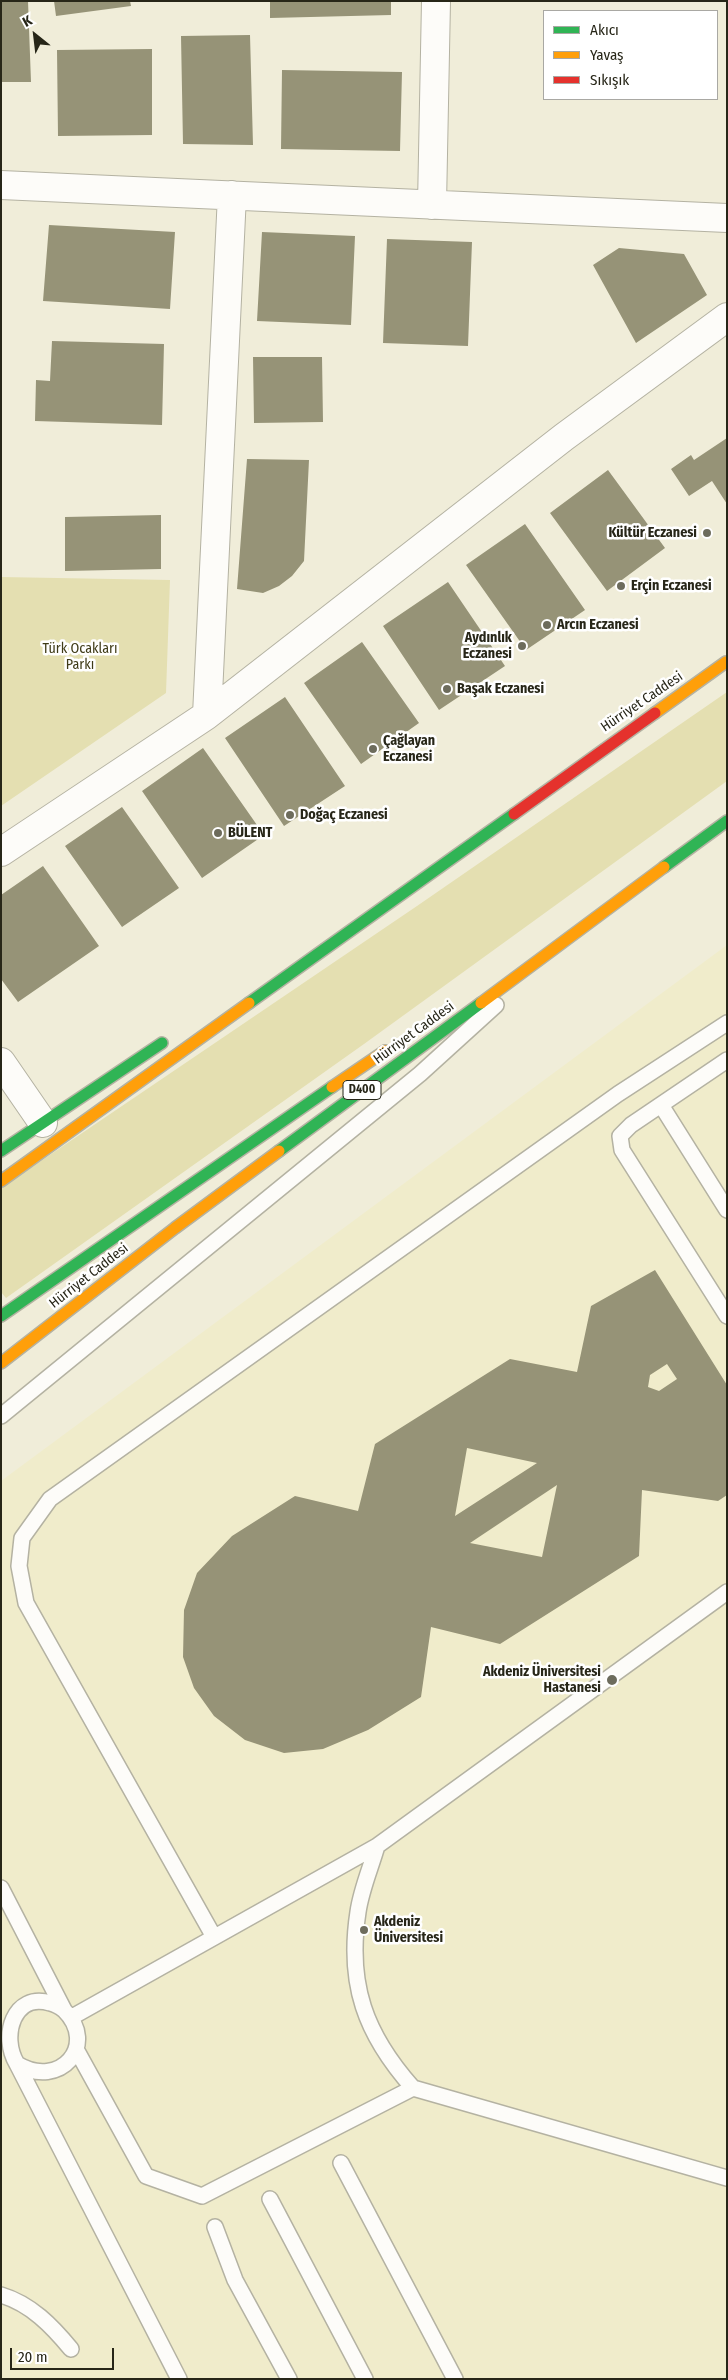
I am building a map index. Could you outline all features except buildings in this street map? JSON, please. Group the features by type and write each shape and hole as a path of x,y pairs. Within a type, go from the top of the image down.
{"highway":[{"name":"Hürriyet Caddesi","path":"341,923 726,662"},
{"path":"1,1180 726,662"},
{"path":"552,943 727,814"},
{"name":"Hürriyet Caddesi","path":"1,1363 175,1228 552,943 727,821"},
{"path":"1,1152 175,1034"},
{"path":"1,1316 392,1046"}],"street":[{"path":"432,205 436,1"},
{"path":"1,185 724,220"},
{"path":"207,715 232,195"},
{"path":"1,852 207,715 564,437 727,318"},
{"path":"1,1062 43,1124"}],"lane":[{"path":"1,1416 453,1046 552,943"},
{"path":"214,1936 26,1603 19,1566 22,1538 50,1499 618,1094 727,1023"},
{"path":"724,1068 661,1105 631,1125 620,1136 622,1150 727,1316"},
{"path":"661,1105 727,1210"},
{"path":"68,2013 214,1936 377,1846 727,1592"},
{"path":"377,1846 358,1911 353,1963 363,2012 391,2063 413,2088 727,2178"},
{"path":"1,1888 68,2013 78,2038 76,2048 69,2061 57,2069 44,2073 29,2071 10,2061"},
{"path":"68,2013 49,2002 33,2002 18,2010 8,2024 3,2037 10,2061 179,2379"},
{"path":"76,2048 146,2176 202,2196 413,2088"},
{"path":"341,2163 455,2379"},
{"path":"270,2199 365,2379"},
{"path":"215,2227 235,2280 289,2379"},
{"path":"1,2295 13,2298 38,2314 71,2349"}],"shaded area":[{"name":"Akdeniz Üniversitesi","path":"727,945 727,2379 1,2379 1,1481"}],"green space":[{"name":"Türk Ocakları Parkı","path":"1,577 170,580 166,693 1,806"},
{"path":"727,692 727,781 364,1044 6,1298 1,1292 1,1188 417,906"}],"traffic: fast":[{"path":"249,1003 514,814"},
{"path":"664,867 727,821"},
{"path":"279,1151 481,1003"},
{"path":"1,1151 162,1043"},
{"path":"1,1316 332,1087"}],"traffic: slow":[{"path":"655,713 726,662"},
{"path":"481,1003 664,867"},
{"path":"1,1181 249,1003"},
{"path":"332,1087 385,1051"},
{"path":"1,1363 175,1228 279,1151"}],"traffic: jam":[{"path":"514,814 655,713"}],"place":[{"name":"Kültür Eczanesi","path":"707,533"},
{"name":"Erçin Eczanesi","path":"621,586"},
{"name":"Arcın Eczanesi","path":"547,625"},
{"name":"Aydınlık Eczanesi","path":"522,646"},
{"name":"Başak Eczanesi","path":"447,689"},
{"name":"Çağlayan Eczanesi","path":"373,749"},
{"name":"Doğaç Eczanesi","path":"290,815"},
{"name":"BÜLENT","path":"218,833"},
{"name":"Akdeniz Üniversitesi Hastanesi","path":"612,1680"},
{"name":"Akdeniz Üniversitesi","path":"364,1930"}]}
